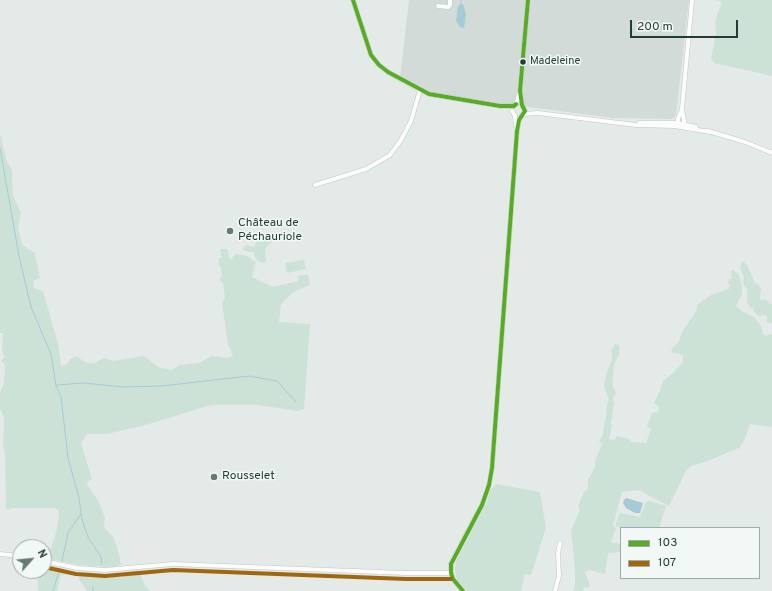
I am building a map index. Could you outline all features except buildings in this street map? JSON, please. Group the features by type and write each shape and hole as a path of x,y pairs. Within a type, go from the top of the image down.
{"street":[{"path":"354,0 372,58 383,68 420,90 438,96 500,106 515,105 523,111 538,113 623,123 678,124 745,142 772,152"},
{"path":"438,6 448,7 450,5 450,0"},
{"path":"517,131 523,111 520,91 528,0"},
{"path":"678,124 682,109 692,0"},
{"path":"315,185 366,169 390,155 401,140 411,121 420,90"},
{"path":"512,111 520,91"},
{"path":"462,591 451,573 451,564 482,504 489,485 492,468 517,131 515,116 512,111 500,106"},
{"path":"682,109 685,126"},
{"path":"515,116 523,111"},
{"path":"555,591 559,576 558,553 560,543"},
{"path":"0,554 12,555"},
{"path":"52,563 77,568 105,570 173,564 451,573"}],"shaded area":[{"path":"409,0 689,0 676,115 672,119 613,118 450,97 417,87 400,78"}],"green space":[{"path":"716,0 772,0 772,76 714,63 711,59 716,33 715,21 722,2"},
{"path":"0,134 7,162 12,170 13,196 21,213 18,227 22,245 35,253 40,278 33,281 34,288 43,291 58,344 61,366 67,364 70,359 76,356 87,363 94,363 104,358 113,361 144,356 158,367 171,370 180,365 199,363 212,356 227,358 233,356 228,344 222,303 225,298 223,283 220,280 222,276 221,267 219,265 219,258 222,258 221,249 227,249 230,260 236,254 247,256 256,262 252,277 273,287 298,281 299,275 308,275 310,285 295,291 281,304 279,322 310,324 304,409 297,411 258,405 211,405 142,426 107,434 87,434 81,443 92,479 86,483 98,500 105,518 104,527 114,538 120,562 122,563 118,566 109,567 80,565 52,559 52,545 59,516 58,510 54,508 12,508 7,510 5,454 3,446 4,418 0,408 0,393 4,383 5,365 1,360 4,358 2,347 3,333 0,333"},
{"path":"268,235 272,238 272,242 265,250 266,262 261,263 255,258 254,252 248,252 242,249 247,245 254,247 257,241 262,240"},
{"path":"304,260 306,269 287,273 285,263"},
{"path":"743,261 747,265 755,283 761,288 761,300 765,299 772,304 772,324 767,322 767,316 762,315 760,317 754,312 753,307 750,308 747,302 747,289 743,284 744,277 740,267"},
{"path":"733,270 738,274 741,281 742,294 736,306 755,318 761,326 763,334 766,336 772,333 772,427 750,424 744,441 739,448 708,461 691,466 686,471 669,506 638,490 622,492 613,525 616,529 611,542 617,542 620,546 620,552 608,553 605,574 590,570 585,572 590,586 587,588 584,587 583,591 573,591 575,586 575,569 571,530 580,510 578,506 584,492 588,489 588,480 595,467 595,461 602,444 599,441 603,434 607,404 609,400 604,386 612,359 611,350 615,344 619,345 619,355 615,362 613,373 613,387 616,393 613,397 614,404 611,423 612,426 609,439 614,440 617,436 629,439 631,442 646,443 651,429 647,426 652,413 658,412 659,407 654,403 663,381 683,362 683,355 671,352 673,347 679,342 682,332 697,310 697,305 711,295 729,289 729,279 732,279 731,272"},
{"path":"496,484 540,492 546,528 531,575 525,574 521,591 468,591 459,583 457,579 455,565 457,558 487,502 490,491"},
{"path":"649,501 666,506 659,527 615,526 620,513 640,517 646,502"},
{"path":"52,566 67,571 67,574 61,575 57,591 38,591 37,579 52,579"},
{"path":"139,570 144,584 150,591 87,591 78,578 85,572 113,575 122,578 127,572"}],"water":[{"path":"463,4 466,15 464,28 460,27 456,21 458,6"},
{"path":"626,498 643,503 640,513 635,513 626,508 623,503"}],"waterway":[{"path":"461,0 461,5"},
{"path":"0,148 19,256 31,307 51,354 56,386 61,397 68,458 79,498 82,519 88,537 101,557 102,564"},
{"path":"57,385 83,383 124,387 162,386 249,376 277,381 296,402"},
{"path":"62,561 68,533 81,514"},
{"path":"53,591 60,568"}],"transit line":[{"name":"103","path":"353,0 371,55 379,65 388,72 429,94 500,106 514,106 516,104"},
{"name":"103","path":"463,591 453,579 451,564 482,505 489,485 492,468 517,131 519,120 525,111 522,105 520,91 528,0"},
{"name":"107","path":"52,569 76,574 105,576 173,570 406,579 451,579"}],"place":[{"name":"Madeleine","path":"523,62"},
{"name":"Château de Péchauriole","path":"230,231"},
{"name":"Rousselet","path":"214,477"}]}
